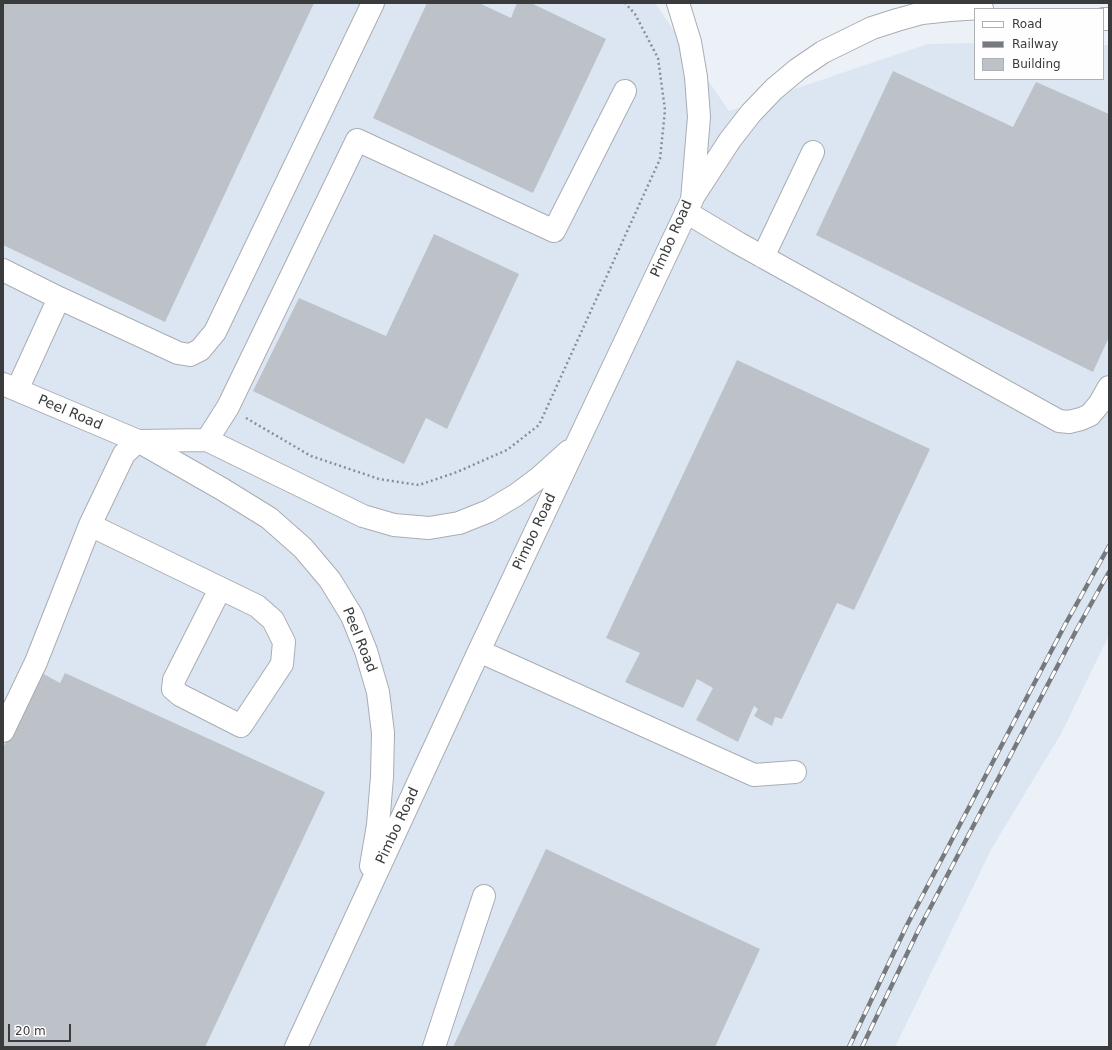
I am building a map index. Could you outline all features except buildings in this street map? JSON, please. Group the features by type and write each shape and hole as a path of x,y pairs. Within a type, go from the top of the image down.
{"street":[{"path":"3,270 59,298 178,353 190,355 200,350 215,332 373,3"},
{"name":"Pimbo Road","path":"296,1047 479,651 689,206 699,117 696,77 690,42 678,3"},
{"path":"971,3 982,8"},
{"path":"974,8 922,13 872,28 823,52 798,69 774,89 751,113 730,140 689,206 763,257 1059,421 1069,422 1090,415 1100,403 1109,387"},
{"path":"207,440 228,407 357,140 554,231 625,91"},
{"path":"763,257 813,152"},
{"path":"10,387 59,298"},
{"name":"Peel Road","path":"10,387 138,441 222,489 269,518 303,548 330,580 352,616 366,650 378,692 383,733 382,777 378,818 367,893"},
{"name":"Peel Road","path":"138,441 207,440 363,516 394,525 429,528 459,523 489,511 516,495 540,477 577,444"},
{"path":"3,731 36,662 90,526 124,454 138,441"},
{"path":"90,526 257,606 273,620 284,642 282,664 241,726 180,695 173,689 174,680 220,589"},
{"path":"479,651 754,775 795,772"},
{"path":"434,1047 484,896"}],"path":[{"path":"228,407 311,456 379,479 419,485 457,472 507,450 539,425 660,159 665,110 658,58 635,14 625,3"}],"shaded area":[{"path":"3,3 655,3 729,111 928,44 974,43 974,80 1104,80 1104,45 1109,45 1109,635 1061,734 992,848 895,1047 3,1047"}],"railway":[{"path":"849,1047 907,925 1066,623 1109,546"},
{"path":"862,1047 918,931 1077,629 1109,572"}]}
